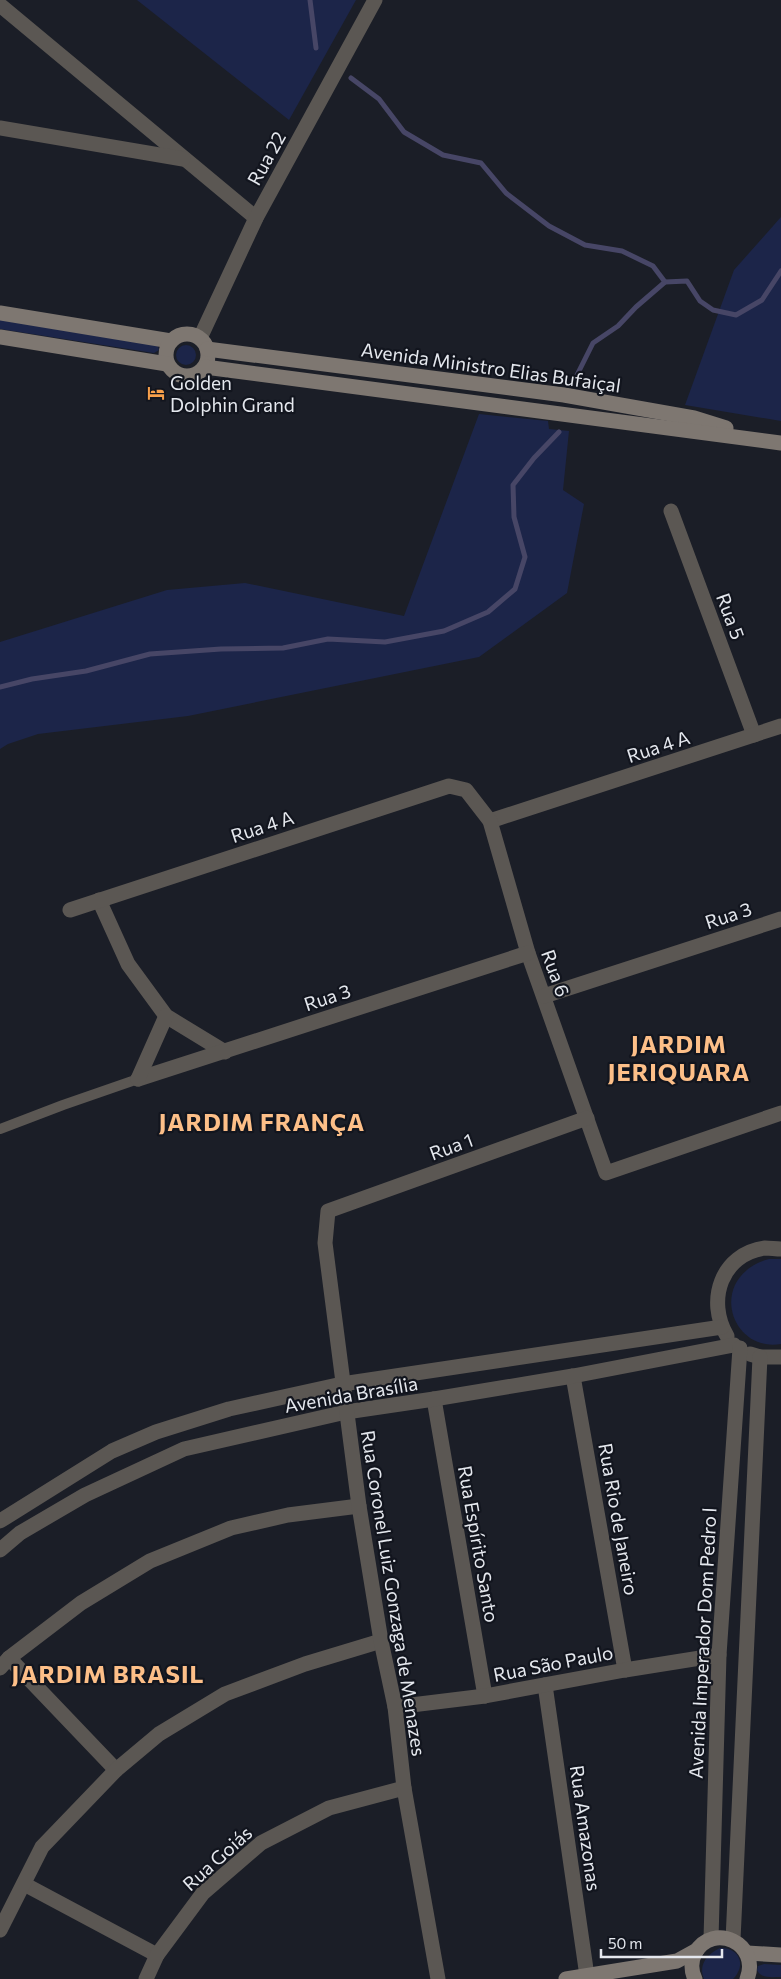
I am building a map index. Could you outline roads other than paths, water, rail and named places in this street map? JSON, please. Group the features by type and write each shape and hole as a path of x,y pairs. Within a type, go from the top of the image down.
{"main road":[{"path":"0,313 171,341"},
{"path":"182,334 188,334 204,343 208,355 205,367 195,375 188,377 176,374 167,364 166,352 171,341 182,334"},
{"path":"0,337 167,364"},
{"name":"Avenida Ministro Elias Bufaiçal","path":"204,343 564,395 694,418 765,440"},
{"name":"Avenida Ministro Elias Bufaiçal","path":"205,367 781,443"},
{"path":"566,1979 677,1961 711,1940 726,1938 733,1940 747,1953 750,1963 750,1973 747,1979"},
{"path":"694,1979 692,1966 697,1950"},
{"path":"747,1953 781,1955"}],"street":[{"name":"Rua 22","path":"204,343 256,218 375,0"},
{"path":"0,5 256,218"},
{"path":"0,128 184,159"},
{"name":"Rua 5","path":"671,511 754,735"},
{"name":"Rua 4 A","path":"490,821 781,726"},
{"name":"Rua 4 A","path":"70,910 449,786 466,790"},
{"name":"Rua 6","path":"466,790 490,821 528,953 606,1173 781,1113"},
{"path":"99,900 128,964 166,1016 225,1052"},
{"name":"Rua 3","path":"544,996 781,919"},
{"name":"Rua 3","path":"138,1079 528,953"},
{"path":"138,1079 166,1016"},
{"name":"Rua 1","path":"328,1211 587,1118"},
{"name":"Rua Coronel Luiz Gonzaga de Menazes","path":"328,1211 325,1243 358,1506 381,1641 395,1707 404,1788 438,1979"},
{"path":"781,1249 765,1248 748,1253 734,1263 723,1277 717,1293 716,1310 722,1328 737,1346 760,1357 781,1357"},
{"name":"Avenida Brasília","path":"0,1521 112,1451 156,1432 229,1409 342,1384 722,1328"},
{"name":"Avenida Brasília","path":"0,1550 20,1533 85,1495 184,1449 346,1412 573,1376 737,1346"},
{"name":"Avenida Imperador Dom Pedro l","path":"711,1940 719,1655 737,1346"},
{"path":"733,1940 760,1357"},
{"name":"Rua Rio de Janeiro","path":"573,1376 625,1670"},
{"name":"Rua Espírito Santo","path":"434,1399 485,1696"},
{"path":"116,1770 5,1663 81,1603 150,1561 231,1528 288,1515 358,1506"},
{"path":"0,1930 42,1847 116,1770 159,1734 225,1694 305,1664 381,1641"},
{"name":"Rua São Paulo","path":"395,1707 485,1696 719,1655"},
{"name":"Rua Amazonas","path":"545,1685 587,1976"},
{"name":"Rua Goiás","path":"146,1979 157,1955 203,1893 261,1843 330,1808 404,1788"},
{"path":"24,1884 157,1955"}],"lane":[{"path":"0,1129 138,1079"}],"waterway":[{"path":"310,0 316,48"},
{"path":"351,78 379,99 404,132 443,155 481,163 506,193 549,226 585,245 622,251 653,266 665,282"},
{"path":"577,375 593,343 618,326 636,307 665,282 687,281 700,301 713,310 736,315 762,300 781,271"},
{"path":"0,687 32,679 86,671 150,654 221,649 283,648 328,639 385,642 444,631 488,612 515,589 525,557 514,517 513,485 534,458 559,432"}],"place":[{"name":"Golden Dolphin Grand","path":"156,393"}],"district":[{"name":"JARDIM JERIQUARA","path":"679,1057"},
{"name":"JARDIM FRANÇA","path":"262,1121"},
{"name":"JARDIM BRASIL","path":"108,1673"}]}
